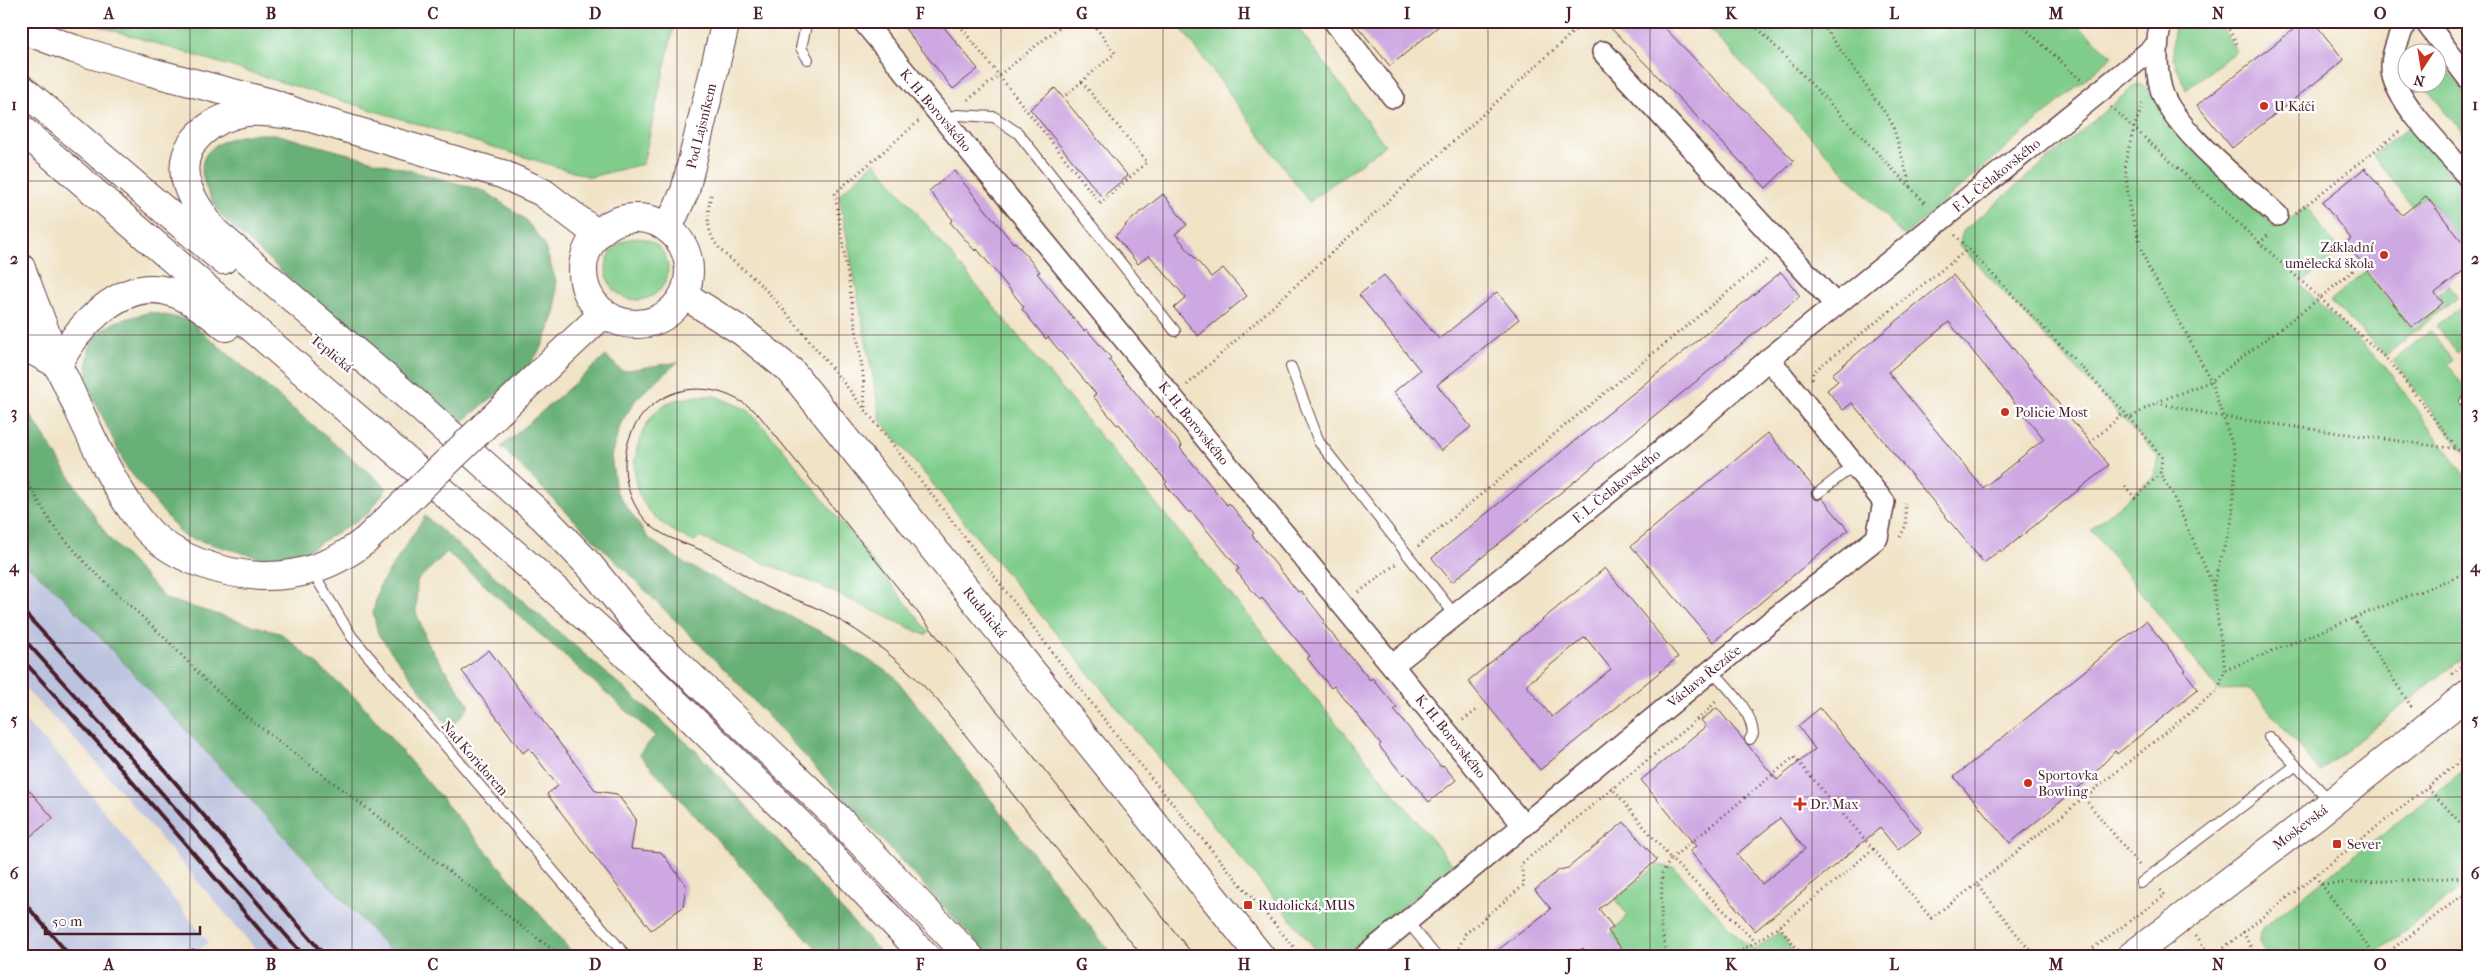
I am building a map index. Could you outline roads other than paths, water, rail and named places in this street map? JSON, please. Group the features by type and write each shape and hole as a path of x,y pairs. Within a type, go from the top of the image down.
{"main road":[{"name":"Pod Lajsníkem","path":"668,228 685,191 726,21"},
{"path":"21,30 82,52 272,103 308,117 510,178 542,192 597,234"},
{"name":"Teplická","path":"21,88 387,400 637,624"},
{"path":"308,117 249,112 230,115 214,122 201,133 186,159 186,178 199,210 214,230 420,406 544,518 590,566 637,624 836,816 970,957"},
{"path":"21,129 522,560 612,641 818,842 926,957"},
{"path":"639,217 654,221 668,228 678,238 686,251 690,266 689,281 684,295 675,308 663,317 648,323 632,324 617,320 604,313 592,300 588,292 583,266 588,249 597,234 609,225 624,219 639,217"},
{"path":"21,268 58,365 73,398 103,459 133,510 146,528 191,559 225,571 248,575 279,576 312,570 350,553 366,540 604,313"},
{"path":"58,365 66,349 86,324 113,301 153,289 186,298 214,317 511,571 612,641"},
{"name":"Rudolická","path":"684,295 743,332 791,371 1261,957"},
{"path":"21,338 31,350 58,365"},
{"name":"Moskevská","path":"2130,957 2332,803 2457,686"}],"street":[{"name":"K. H. Borovského","path":"863,21 1524,826"},
{"path":"1334,21 1394,97"},
{"path":"2161,21 2156,46 2162,92 2182,127 2280,221"},
{"path":"2406,21 2399,38 2392,70 2400,96 2468,177"},
{"path":"2425,21 2468,78"},
{"name":"F. L. Čelakovského","path":"1393,665 1698,420 1836,304 2156,46"},
{"path":"1603,52 1836,304"},
{"name":"Václava Řezáče","path":"1364,957 1712,670 1877,538 1884,502 1853,466 1769,359"}],"lane":[{"path":"807,21 800,48 808,59"},
{"path":"939,113 994,117 1018,133 1175,331"},
{"path":"1291,367 1319,442 1454,615"},
{"path":"1818,493 1853,466"},
{"name":"Nad Koridorem","path":"312,570 352,637 627,957"},
{"path":"1712,670 1742,704 1752,724 1753,734 1750,739"},
{"path":"2269,737 2332,803"},
{"path":"2145,880 2295,766"},
{"path":"1407,921 1436,955 1434,957"}],"tram line":[{"path":"1143,957 938,701 899,663 856,630 818,608 766,587 703,551 661,533 649,524 639,512 632,498 625,468 626,452 630,438 636,424 646,411 659,400 673,393 702,389 732,397 758,414 1195,957"}],"railway":[{"path":"21,609 85,678 326,957"},
{"path":"21,636 125,751 305,957"},
{"path":"21,658 109,755 283,957"},
{"path":"21,899 71,957"}],"place":[{"name":"U Káči","path":"2264,106"},
{"name":"Základní umělecká škola","path":"2384,255"},
{"name":"Policie Most","path":"2005,412"},
{"name":"Sportovka Bowling","path":"2028,783"},
{"name":"Dr. Max","path":"1800,804"},
{"name":"Sever","path":"2337,844"},
{"name":"Rudolická, MUS","path":"1248,905"}]}
